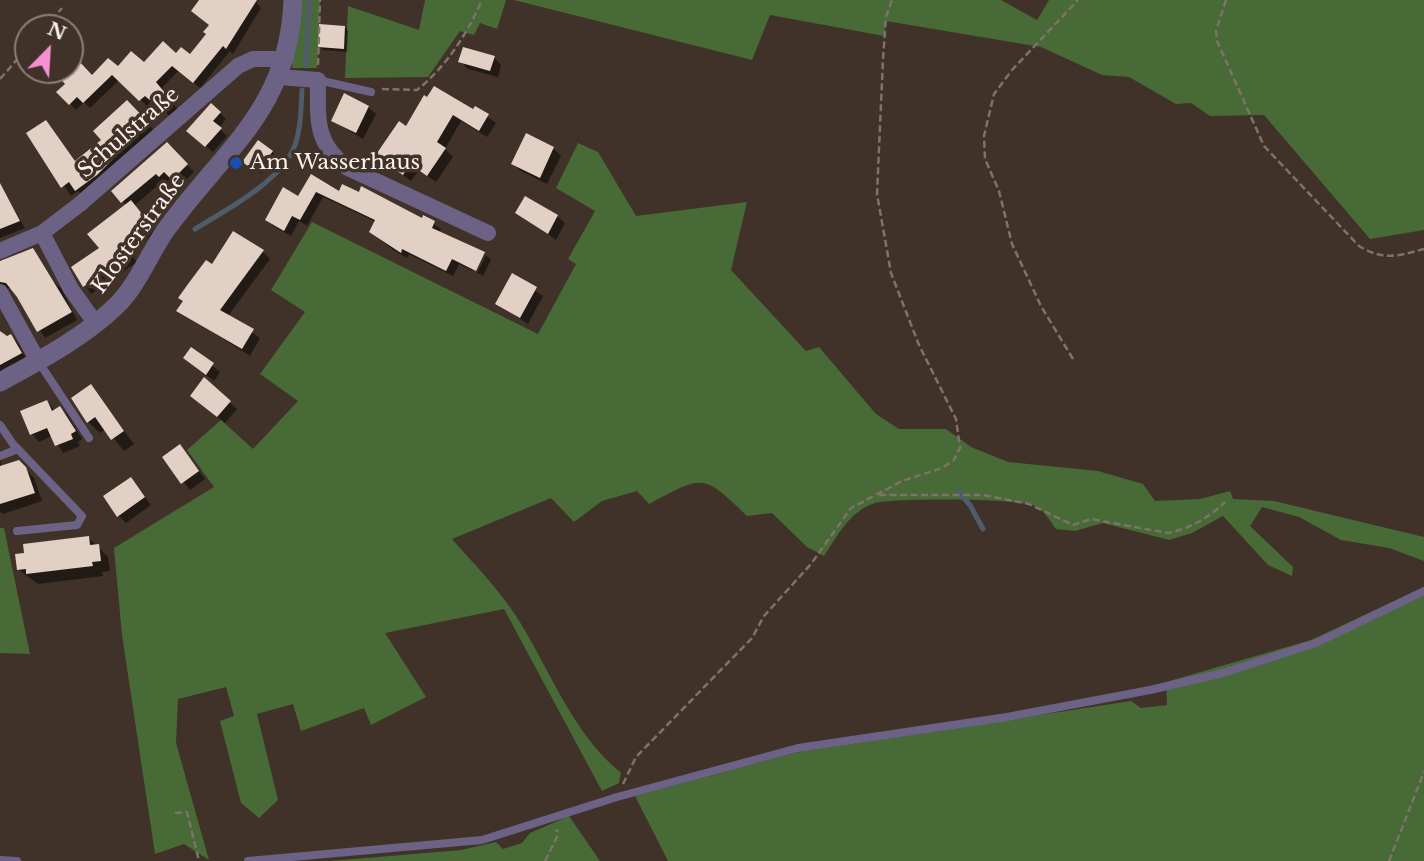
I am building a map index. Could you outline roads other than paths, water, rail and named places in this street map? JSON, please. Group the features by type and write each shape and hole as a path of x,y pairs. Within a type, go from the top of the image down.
{"street":[{"name":"Klosterstraße","path":"0,382 96,324 118,304 164,233 260,112 285,71 292,30 293,0"},
{"name":"Schulstraße","path":"0,251 42,233 238,66 253,58 285,71"},
{"path":"285,71 317,80 318,120 323,140 334,157 348,168 488,233"},
{"path":"42,233 71,289 96,324"},
{"path":"0,292 38,360"}],"lane":[{"path":"317,80 371,92"},
{"path":"38,360 89,438"},
{"path":"0,425 18,449 82,516 77,525 17,531"},
{"path":"0,456 18,449"},
{"path":"248,861 482,840 617,797 798,748 1073,706 1223,673 1315,643 1424,591"},
{"path":"0,860 17,861"}],"waterway":[{"path":"306,66 309,0"},
{"path":"195,229 237,204 278,171 295,145 302,90"},
{"path":"958,491 970,505 983,529"}],"place":[{"name":"Am Wasserhaus","path":"236,163"}]}
